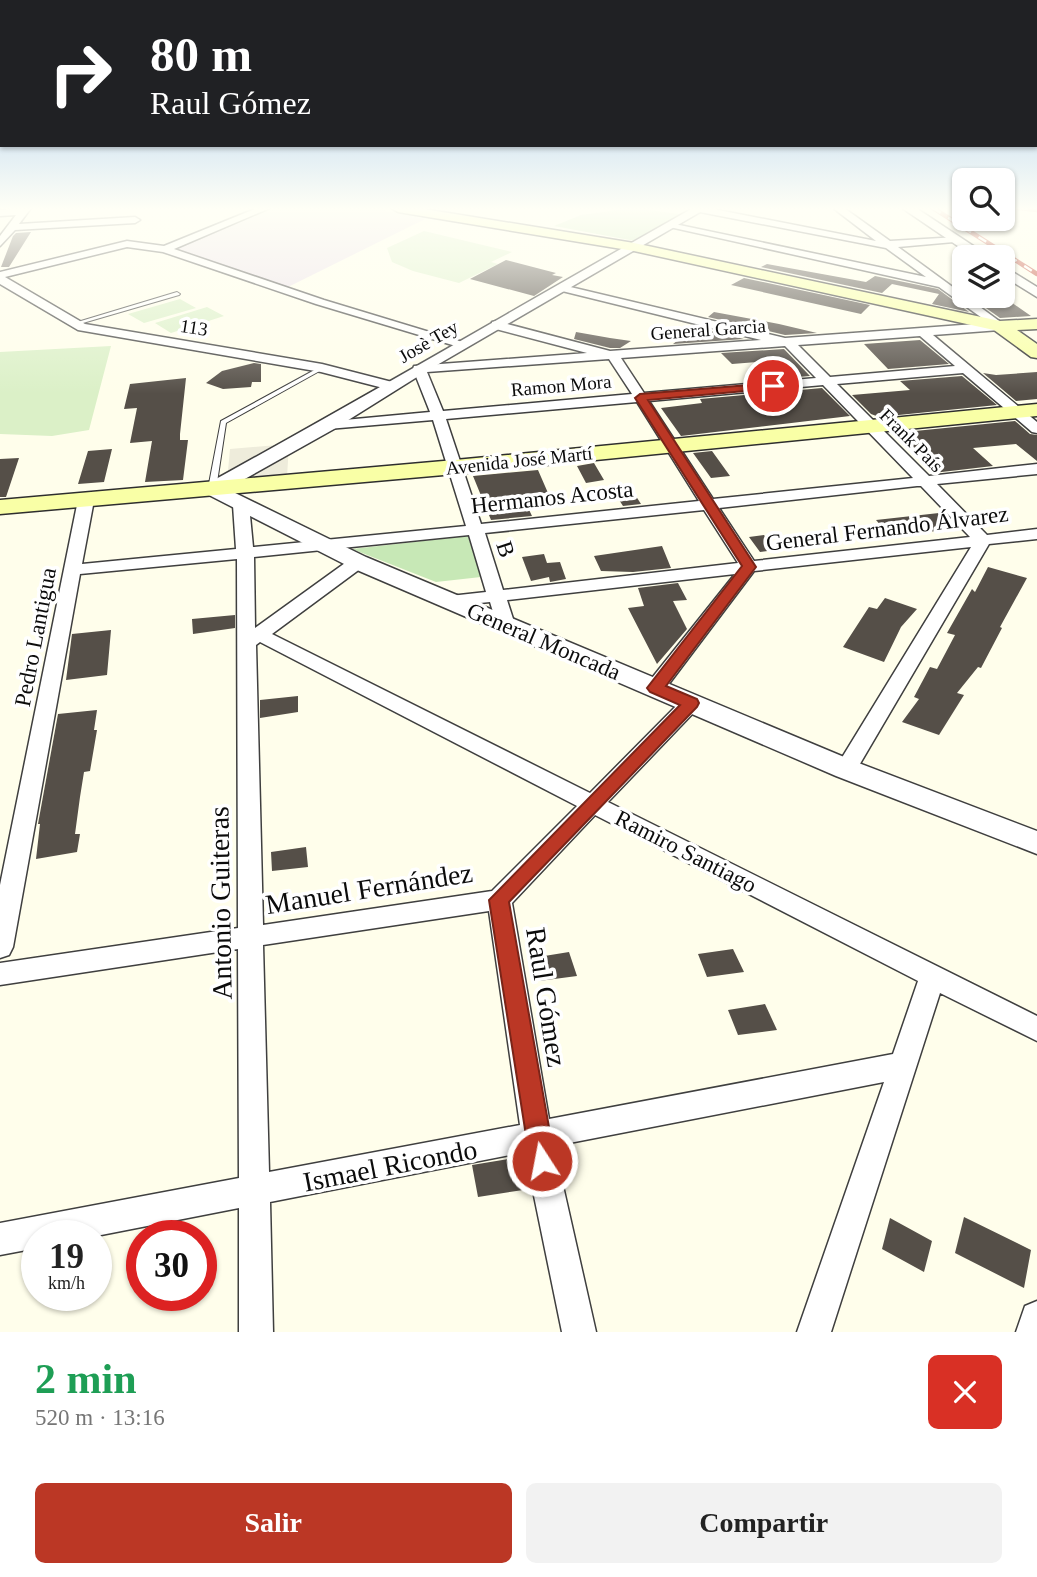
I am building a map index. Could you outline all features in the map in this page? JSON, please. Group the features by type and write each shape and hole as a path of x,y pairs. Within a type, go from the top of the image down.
{"main road":[{"path":"741,270 1000,326 1037,324"},
{"path":"1000,326 1037,353"},
{"name":"Avenida José Martí","path":"243,488 1026,411"},
{"path":"0,507 212,489"}],"street":[{"path":"0,276 23,270"},
{"path":"227,270 320,302 463,344"},
{"name":"Josè Tey","path":"243,488 328,425 419,369 593,270"},
{"path":"877,270 942,284"},
{"path":"923,270 1000,326"},
{"name":"113","path":"0,276 74,324 91,329 322,368 391,386"},
{"path":"1015,279 1037,293"},
{"path":"562,288 789,343"},
{"path":"496,326 614,356 749,567 655,688"},
{"name":"General Garcia","path":"419,369 1000,326"},
{"path":"923,332 964,369 1026,411 1037,429"},
{"name":"Frank País","path":"789,343 984,540"},
{"name":"B","path":"419,369 438,415 506,625"},
{"name":"Ramon Mora","path":"328,425 964,369"},
{"name":"Hermanos Acosta","path":"73,570 326,547 475,528 1037,469"},
{"name":"General Moncada","path":"212,489 243,488 326,547 358,562 846,769 1037,843"},
{"name":"Antonio Guiteras","path":"243,488 245,554 253,639 250,939 256,1332"},
{"name":"Pedro Lantigua","path":"0,947 86,500"},
{"name":"General Fernando Álvarez","path":"450,601 1037,534"},
{"path":"846,769 984,540"},
{"path":"253,639 358,562"},
{"name":"Ramiro Santiago","path":"253,639 593,804 1037,1029"},
{"path":"499,900 691,703"},
{"name":"Manuel Fernández","path":"0,974 499,900"},
{"name":"Raul Gómez","path":"499,900 537,1137 579,1332"},
{"path":"814,1332 933,976"},
{"name":"Ismael Ricondo","path":"0,1239 903,1065"},
{"path":"1033,1332 1037,1318"}],"lane":[{"path":"74,324 177,293"},
{"path":"212,489 223,422 322,368"}],"shaded area":[{"path":"238,270 322,270 288,287"},
{"path":"289,444 287,477 227,481 230,449"}],"green space":[{"path":"411,270 485,270 459,283"},
{"path":"180,299 196,308 144,323 128,314"},
{"path":"207,307 224,316 171,333 155,323"},
{"path":"111,346 89,430 52,436 0,434 0,352"},
{"path":"468,536 481,577 436,582 352,549"}],"building":[{"path":"487,270 545,270 563,277 534,296 470,279"},
{"path":"776,270 801,270 866,282 875,276 938,289 952,299 952,308 964,308 969,312 932,304 939,294 892,284 882,293"},
{"path":"744,278 870,305 861,314 731,285"},
{"path":"1015,305 1031,316 1000,318 986,308 1015,308"},
{"path":"714,312 817,333 785,335 708,317"},
{"path":"695,327 744,339 673,344"},
{"path":"576,332 631,341 620,348 610,348 574,339"},
{"path":"920,340 949,364 888,369 864,344"},
{"path":"784,349 810,376 771,379 757,362 732,364 721,353"},
{"path":"254,363 261,364 261,382 252,382 251,387 223,389 206,383 222,371"},
{"path":"1037,372 1037,399 1016,401 983,373 996,375"},
{"path":"962,376 997,405 879,417 871,414 852,395 910,390 900,381"},
{"path":"186,378 180,434 180,440 188,440 183,480 145,482 152,441 130,443 137,408 124,409 130,384"},
{"path":"822,388 850,416 681,436 661,408 702,403 700,399"},
{"path":"1015,421 1030,434 1037,435 1037,461 1016,444 973,448 993,466 933,473 895,433"},
{"path":"112,449 104,482 78,484 88,451"},
{"path":"712,451 730,476 711,478 693,453"},
{"path":"19,458 6,497 0,497 0,459"},
{"path":"594,463 604,480 586,483 577,466"},
{"path":"538,470 548,493 522,495 532,516 491,520 473,476"},
{"path":"630,487 641,504 623,506 612,489"},
{"path":"939,513 955,529 890,536 876,520"},
{"path":"764,535 775,550 760,552 749,537"},
{"path":"662,546 671,568 633,572 601,571 594,556"},
{"path":"544,554 547,563 560,562 566,579 550,582 549,577 531,581 522,557"},
{"path":"988,567 1027,578 981,668 978,667 957,693 964,695 939,735 902,722 919,699 914,697 930,667 937,669 955,635 947,633 972,589 975,592"},
{"path":"678,583 687,600 673,601 687,629 657,664 628,608 644,606 638,588"},
{"path":"885,598 917,609 901,627 884,662 843,647 869,607 877,609"},
{"path":"235,615 235,628 193,634 192,619"},
{"path":"111,630 107,675 66,680 72,634"},
{"path":"298,696 298,712 260,718 260,700"},
{"path":"97,710 94,730 97,730 90,771 84,772 80,797 75,834 80,834 77,852 36,859 38,824 58,714"},
{"path":"306,847 308,867 272,871 271,852"},
{"path":"733,949 744,972 707,977 698,954"},
{"path":"569,952 577,976 539,981 532,958"},
{"path":"765,1004 777,1030 738,1035 728,1010"},
{"path":"515,1158 523,1190 478,1197 472,1165"},
{"path":"964,1217 1031,1250 1024,1288 955,1253"},
{"path":"890,1218 932,1241 924,1272 882,1249"}],"railway":[{"path":"1031,270 1037,274"}],"route":[{"path":"542,1161 499,900 691,703 655,688 749,567 640,398 773,386"}]}
